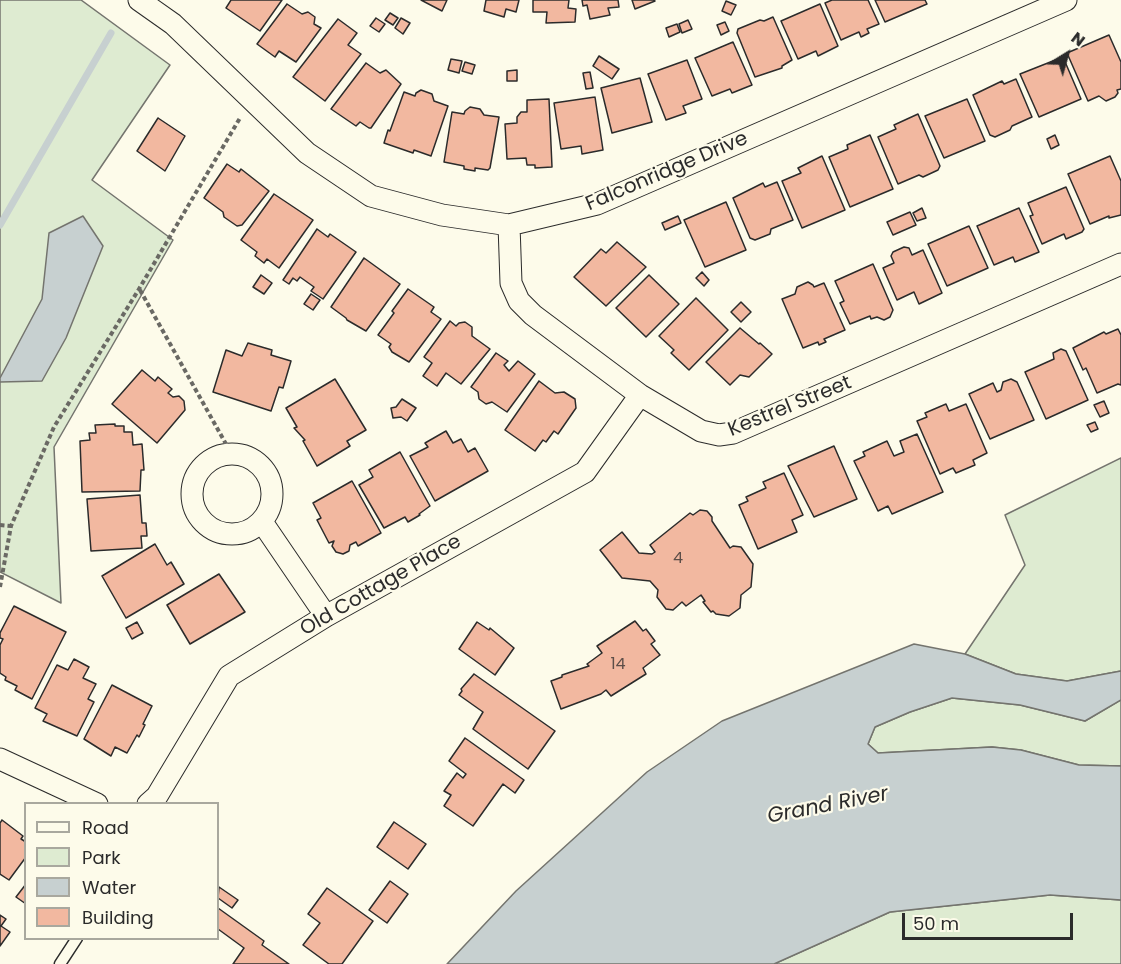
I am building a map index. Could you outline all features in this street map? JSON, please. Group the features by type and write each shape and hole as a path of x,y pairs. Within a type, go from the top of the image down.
{"street":[{"name":"Falconridge Drive","path":"139,0 173,24 307,153 371,196 442,215 509,225 597,204 1066,0"},
{"name":"Kestrel Street","path":"509,225 511,283 519,301 533,315 640,395 701,431 718,435 733,433 1121,264"},
{"name":"Old Cottage Place","path":"150,802 156,796 229,676 326,616 585,472 640,395"},
{"path":"231,453 245,456 258,463 267,474 273,496 270,510 262,522 250,531 237,535 222,534 207,526 197,516 192,503 191,489 201,468 209,460 231,453"},
{"path":"262,522 326,616"},
{"path":"0,759 93,802"}],"lane":[{"path":"60,964 76,940"}],"path":[{"path":"0,587 11,526 54,427 251,100"},
{"path":"139,289 231,453"},
{"path":"0,525 11,526"}],"green space":[{"path":"0,0 81,0 170,65 92,180 173,240 54,447 61,603 0,572"},
{"path":"1121,458 1121,671 1067,681 1016,674 965,654 1025,565 1005,515"},
{"path":"952,698 1020,705 1085,721 1121,700 1121,766 1079,765 1021,750 992,747 878,753 868,744 875,727"},
{"path":"1050,895 1121,900 1121,964 774,964 890,912"}],"water":[{"path":"83,216 103,246 66,338 42,381 0,382 0,378 42,299 49,233"},
{"name":"Grand River","path":"914,644 965,654 1016,674 1067,681 1121,671 1121,700 1085,721 1020,705 952,698 875,727 868,744 878,753 992,747 1021,750 1079,765 1121,766 1121,900 1050,895 890,912 774,964 447,964 516,891 647,772 722,721"}],"building":[{"path":"231,0 282,0 260,31 226,8"},
{"path":"421,0 447,0 442,11"},
{"path":"486,0 519,0 516,12 506,9 504,17 484,11"},
{"path":"533,0 569,0 568,8 576,9 575,22 546,23 547,12 533,12"},
{"path":"582,0 618,0 619,7 608,8 610,15 590,19 587,5 583,6"},
{"path":"632,0 654,0 655,1 635,9"},
{"path":"832,0 868,0 879,24 867,29 869,33 861,37 859,32 841,40 825,3"},
{"path":"875,0 925,0 927,4 885,22"},
{"path":"726,1 736,5 731,15 722,11"},
{"path":"287,4 302,14 308,12 315,17 314,24 321,28 296,62 279,51 275,57 257,44"},
{"path":"820,4 838,46 818,56 816,51 798,59 781,21"},
{"path":"390,13 398,18 393,25 385,20"},
{"path":"773,17 792,60 782,68 755,77 737,33 738,29"},
{"path":"376,18 385,24 379,32 370,26"},
{"path":"401,18 410,23 403,34 395,28"},
{"path":"338,19 357,33 348,45 361,54 325,101 293,77"},
{"path":"688,20 692,29 682,33 679,24"},
{"path":"725,22 729,31 721,35 717,25"},
{"path":"677,24 680,32 669,37 666,28"},
{"path":"1109,35 1121,62 1121,89 1117,90 1115,97 1106,101 1099,96 1088,101 1067,53"},
{"path":"733,42 752,85 732,93 730,89 712,96 695,58"},
{"path":"599,56 619,69 612,79 593,66"},
{"path":"1063,57 1081,99 1039,117 1020,74"},
{"path":"451,59 462,61 459,73 448,70"},
{"path":"687,60 702,99 683,106 686,113 666,120 648,74"},
{"path":"465,62 475,65 472,74 462,71"},
{"path":"366,63 380,73 386,70 401,84 371,128 360,122 356,126 331,109"},
{"path":"517,70 517,81 507,81 507,71"},
{"path":"590,72 593,88 586,89 583,73"},
{"path":"640,78 652,122 612,133 601,88"},
{"path":"1016,79 1032,117 995,137 990,135 973,95 1002,81 1004,84"},
{"path":"421,90 432,94 434,101 448,106 431,156 414,150 413,153 384,143 404,92 415,96"},
{"path":"595,97 603,150 582,154 581,146 561,149 554,103"},
{"path":"549,99 552,167 535,168 535,165 527,165 526,158 507,159 505,124 517,123 517,117 521,112 527,112 527,100"},
{"path":"967,99 985,141 944,158 925,116"},
{"path":"470,107 480,109 484,115 499,117 488,170 464,169 464,166 444,162 452,112 464,114"},
{"path":"918,114 940,166 938,170 923,177 919,175 898,184 878,137 896,129 894,125"},
{"path":"158,118 185,136 165,171 137,151"},
{"path":"870,135 893,189 850,207 829,157 848,149 847,145"},
{"path":"1055,135 1059,145 1051,149 1047,139"},
{"path":"822,156 845,210 802,228 782,181 801,173 798,168"},
{"path":"1110,156 1121,181 1121,215 1109,218 1109,216 1090,224 1068,174"},
{"path":"227,164 239,172 241,169 269,191 242,225 237,226 224,217 223,212 204,198"},
{"path":"777,182 793,220 771,229 770,234 755,240 750,238 733,198 763,183 765,187"},
{"path":"1066,187 1084,229 1066,239 1064,234 1042,244 1030,216 1033,215 1028,203"},
{"path":"274,194 313,220 279,268 267,259 264,263 255,256 257,252 241,240"},
{"path":"726,202 746,250 705,267 684,220"},
{"path":"922,208 926,218 917,221 913,213"},
{"path":"1019,208 1039,252 1015,262 1013,257 994,265 977,226"},
{"path":"910,212 916,225 893,235 887,222"},
{"path":"678,216 681,223 665,230 662,223"},
{"path":"969,226 988,268 947,286 928,244"},
{"path":"317,229 328,237 330,234 356,252 323,299 311,291 314,287 300,277 297,281 293,278 289,284 283,280"},
{"path":"617,242 646,267 606,306 574,277 601,249 606,253"},
{"path":"904,247 909,248 912,255 923,250 942,293 919,304 914,292 897,300 883,268 894,263 891,256 893,252"},
{"path":"364,258 400,284 366,331 331,307"},
{"path":"873,264 893,310 890,317 884,320 877,317 871,319 870,316 850,324 840,303 844,301 835,281"},
{"path":"702,272 709,280 704,286 696,278"},
{"path":"261,275 272,283 264,294 253,287"},
{"path":"649,275 679,304 646,337 616,308"},
{"path":"808,282 814,287 824,283 845,330 824,339 826,342 819,345 818,342 803,348 782,299 795,294 797,287"},
{"path":"408,289 434,307 431,312 441,319 409,362 392,352 389,347 391,344 378,335"},
{"path":"311,294 320,300 313,310 304,304"},
{"path":"696,298 728,330 689,370 671,353 674,350 659,336"},
{"path":"741,302 751,312 741,322 731,312"},
{"path":"450,321 456,326 465,322 472,327 472,336 490,349 461,384 446,373 437,386 423,376 432,363 424,357"},
{"path":"740,328 772,354 749,377 740,375 730,385 706,362"},
{"path":"1118,329 1121,335 1121,385 1118,384 1097,393 1086,368 1083,370 1073,348 1104,332 1106,334"},
{"path":"248,343 272,350 271,355 291,361 283,388 279,387 271,411 213,392 226,350 242,356"},
{"path":"1061,349 1066,351 1088,400 1046,419 1025,372 1054,359 1053,353"},
{"path":"496,353 508,361 504,365 509,371 518,361 535,374 507,412 492,402 486,404 479,399 478,392 471,387"},
{"path":"142,370 155,381 158,377 172,389 168,393 173,397 179,396 184,401 185,410 157,443 112,404"},
{"path":"335,379 366,430 347,441 350,446 317,466 303,441 305,440 294,428 297,427 286,408"},
{"path":"1011,379 1017,382 1034,420 990,439 969,394 993,383 997,392 1001,390 1003,382"},
{"path":"539,381 555,393 564,392 575,399 576,408 558,434 554,431 535,451 505,430"},
{"path":"402,399 416,408 407,421 401,417 393,418 391,408 396,407"},
{"path":"1104,401 1109,413 1100,417 1094,405"},
{"path":"946,404 949,411 966,404 987,453 973,460 975,465 956,473 953,468 940,474 917,421 927,417 925,413"},
{"path":"1095,422 1098,429 1091,432 1087,425"},
{"path":"115,424 115,426 124,426 124,432 132,432 133,445 142,444 144,470 141,470 140,491 82,492 80,441 90,440 89,433 96,433 95,425"},
{"path":"446,431 453,443 461,439 468,452 475,448 488,471 435,501 410,456 428,447 425,443"},
{"path":"917,434 943,492 892,514 888,506 878,511 854,461 865,456 863,452 887,441 894,456 904,452 900,441"},
{"path":"834,446 857,499 814,517 788,466"},
{"path":"400,452 430,506 408,522 405,517 384,528 359,485 373,477 369,470"},
{"path":"784,473 803,515 792,520 797,532 758,549 739,505 748,501 746,497 766,488 763,482"},
{"path":"352,481 381,533 358,546 356,542 350,545 349,551 343,554 336,552 332,546 334,541 329,543 317,520 321,518 313,503"},
{"path":"140,495 142,523 146,523 147,536 141,536 142,548 91,551 87,499"},
{"path":"700,510 707,511 712,517 712,521 730,548 741,547 753,564 751,587 741,595 740,608 729,616 711,612 703,602 705,601 701,595 686,606 682,602 673,610 666,609 657,597 658,590 650,581 622,578 600,550 622,532 639,553 652,554 655,552 650,545 690,513 693,515"},
{"path":"155,544 167,565 171,562 184,584 126,618 102,576"},
{"path":"219,574 245,612 190,644 167,605"},
{"path":"14,606 66,632 32,699 15,690 17,686 5,680 6,677 0,673 0,645 3,639 0,638 0,633"},
{"path":"635,621 643,631 646,629 655,641 651,644 660,655 643,668 646,674 611,696 606,690 561,709 551,681 589,666 587,664 602,653 597,646"},
{"path":"137,622 143,633 132,639 126,628"},
{"path":"477,622 489,630 490,628 514,648 495,675 459,649"},
{"path":"74,659 89,667 83,678 96,684 88,699 94,702 77,736 43,721 47,714 35,708 57,665 68,670"},
{"path":"474,674 555,731 528,769 473,729 483,712 459,695 461,689"},
{"path":"112,685 152,706 139,737 137,735 127,753 115,747 111,756 84,739"},
{"path":"465,738 524,780 515,793 503,784 473,826 444,806 451,795 444,791 457,773 463,778 466,774 449,761"},
{"path":"2,820 23,836 21,839 24,841 24,860 9,880 0,874 0,823"},
{"path":"394,822 426,844 408,869 377,847"},
{"path":"390,881 408,894 387,923 369,910"},
{"path":"24,887 24,903 16,897"},
{"path":"219,887 238,900 232,908 219,899"},
{"path":"327,888 373,921 342,964 329,964 303,945 320,923 308,914"},
{"path":"219,909 264,941 262,945 289,964 233,964 244,948 219,930"},
{"path":"0,915 6,919 1,926 10,932 0,946"}],"waterway":[{"path":"0,225 111,33"}]}
